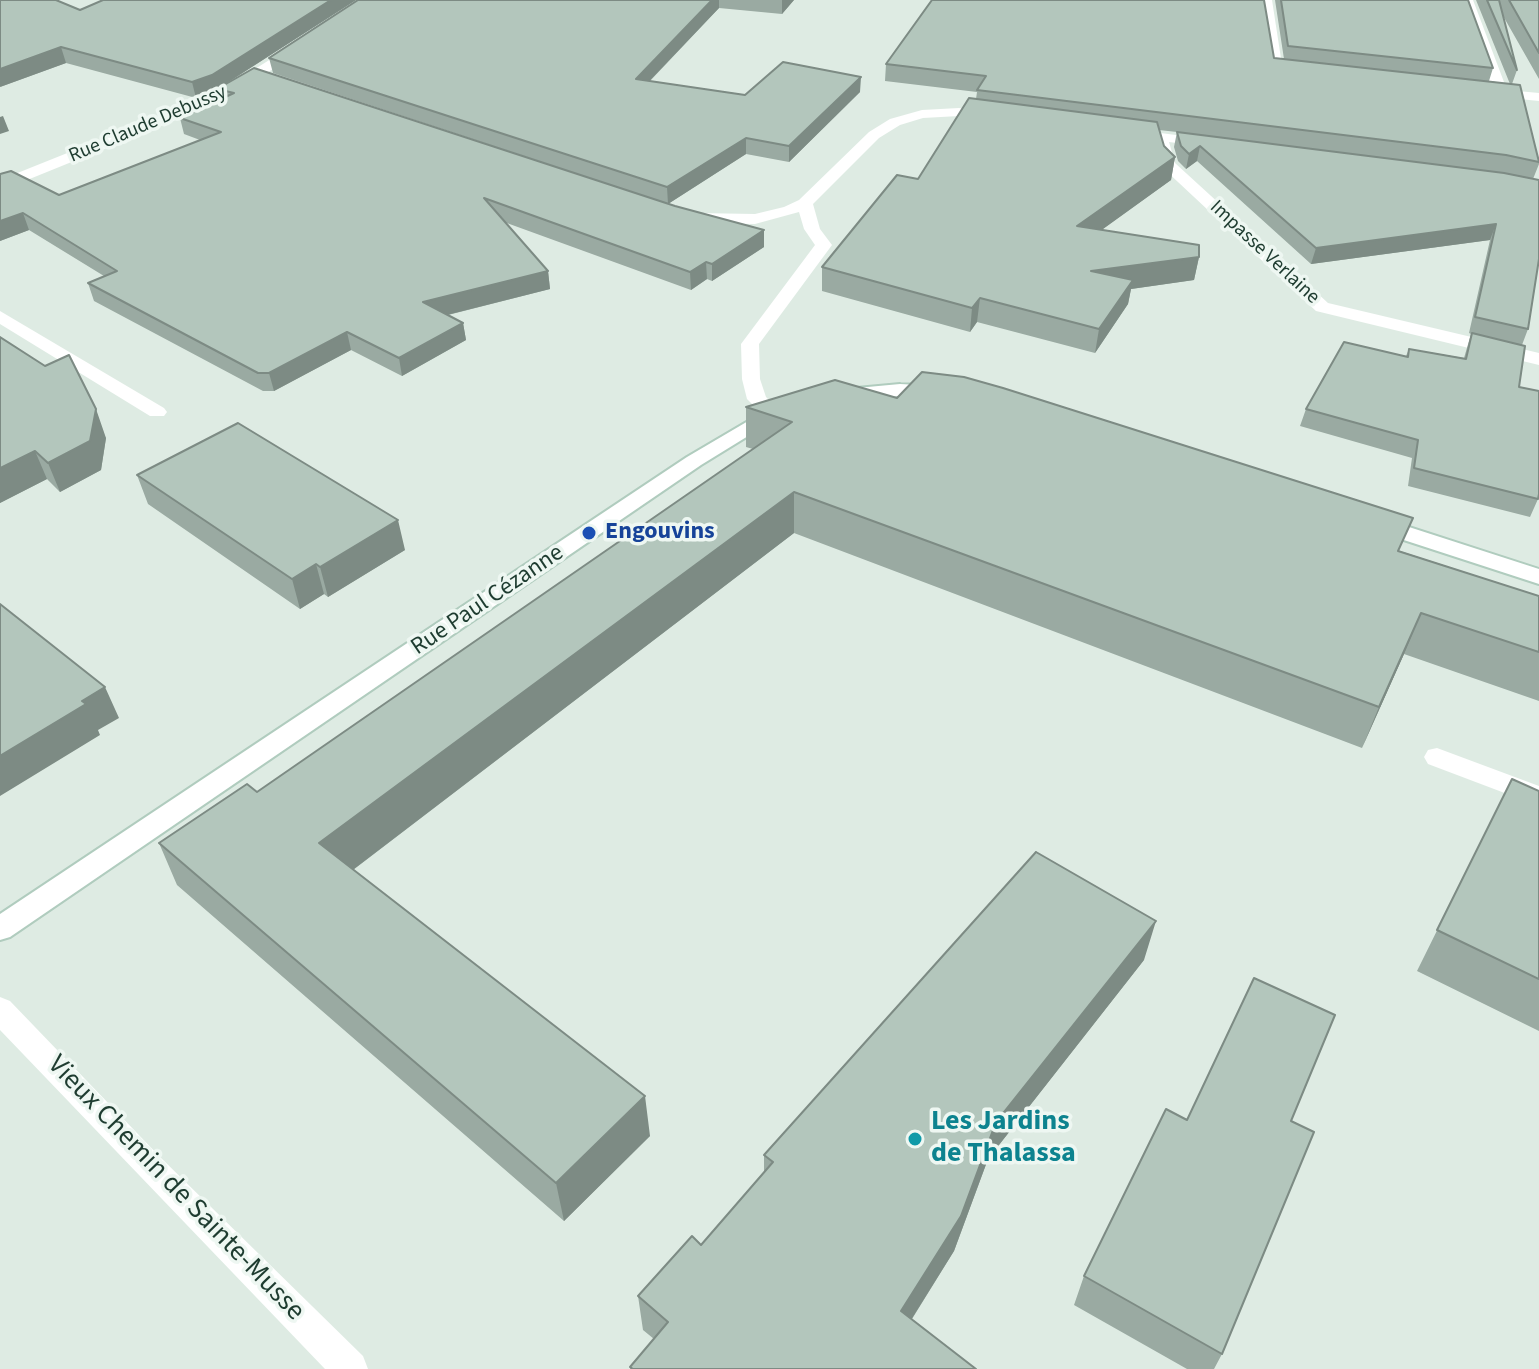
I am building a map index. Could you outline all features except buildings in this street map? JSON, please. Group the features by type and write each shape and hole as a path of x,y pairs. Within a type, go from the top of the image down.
{"street":[{"path":"1266,0 1276,68 1306,71"},
{"path":"1467,0 1501,94"},
{"name":"Rue Claude Debussy","path":"0,186 263,77 308,42"},
{"path":"1471,90 1539,97"},
{"path":"677,215 715,221 755,219 789,211 805,203 874,135 895,122 922,114 959,112 1006,118"},
{"path":"1114,131 1222,145"},
{"name":"Impasse Verlaine","path":"1161,137 1168,165 1322,307 1539,359"},
{"name":"Rue Paul Cézanne","path":"0,929 694,461 780,411 757,399 751,379 750,344 824,245 812,229 805,203"},
{"path":"0,316 157,412"},
{"path":"832,397 900,390 964,393"},
{"path":"1361,519 1539,577"},
{"path":"1437,757 1539,796"},
{"name":"Vieux Chemin de Sainte-Musse","path":"0,1010 149,1167 350,1369"}],"place":[{"name":"Engouvins","path":"589,533"},
{"name":"Les Jardins de Thalassa","path":"915,1139"}]}
